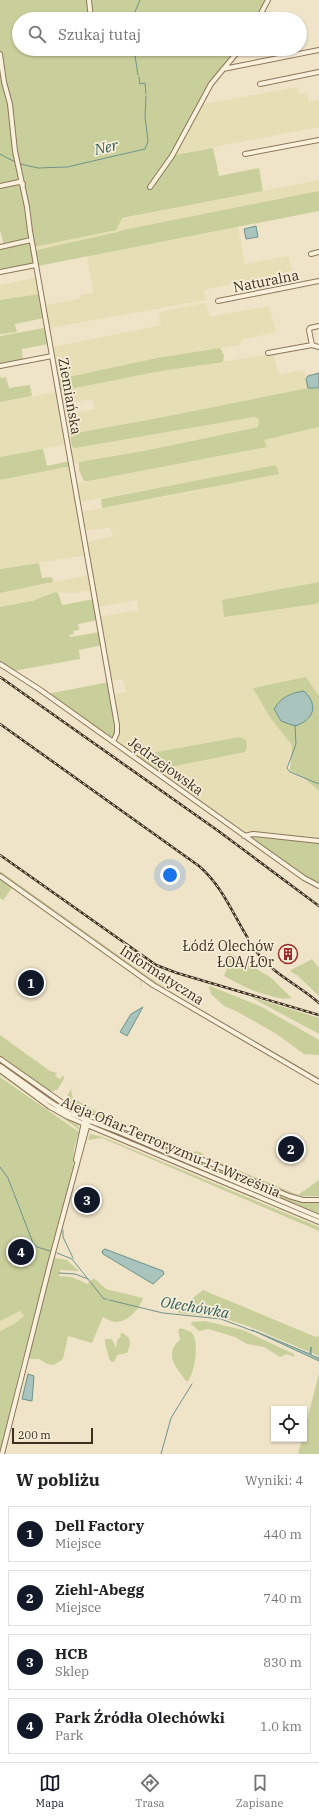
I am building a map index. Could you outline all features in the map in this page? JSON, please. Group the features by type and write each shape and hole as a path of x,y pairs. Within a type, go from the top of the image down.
{"street":[{"path":"89,0 90,12"},
{"path":"262,12 268,0"},
{"path":"307,52 319,50"},
{"name":"Ziemiańska","path":"0,54 4,82 10,104 15,151 118,727 113,742"},
{"path":"150,187 172,156 210,86 234,56"},
{"path":"223,70 290,56"},
{"path":"260,84 319,72"},
{"path":"245,154 319,140"},
{"path":"0,186 19,182 22,184"},
{"path":"0,247 31,240"},
{"path":"311,254 319,252"},
{"path":"0,272 36,265"},
{"name":"Naturalna","path":"218,301 319,281"},
{"path":"312,345 308,330 319,326"},
{"path":"268,353 312,345 319,347"},
{"path":"0,366 52,356"},
{"name":"Jędrzejowska","path":"0,664 113,742 304,878 319,886"},
{"path":"244,836 253,834 319,841"},
{"name":"Informatyczna","path":"0,876 153,985 319,1082"},
{"path":"0,1060 74,1111 124,1127 284,1194 299,1198 319,1199"},
{"name":"Aleja Ofiar Terroryzmu 11 Września","path":"0,1066 57,1107 86,1122 319,1222"},
{"name":"Aleja Ofiar Terroryzmu 11 Września","path":"0,1070 50,1107 319,1217"},
{"path":"2,1454 86,1122"}],"shaded area":[{"path":"298,87 299,94 307,93 309,102 319,100 319,127 166,156 198,105"},
{"path":"319,180 319,191 123,230 35,251 32,236"},
{"path":"238,227 245,264 289,256 292,271 204,290 206,300 49,328 45,305 79,299 80,295 93,293 87,256"},
{"path":"38,277 40,294 0,300 0,285"},
{"path":"203,303 207,305 210,317 269,306 276,332 241,340 240,345 157,358 59,379 53,347 161,325 159,312"},
{"path":"273,354 279,375 302,370 308,376 306,379 308,388 70,434 65,414 95,409 93,399 63,404 60,391 161,371"},
{"path":"57,392 67,444 0,457 0,402"},
{"path":"254,417 259,419 258,427 144,451 74,464 71,451 75,448"},
{"path":"319,427 319,582 222,601 225,617 319,602 319,710 293,744 286,768 290,773 319,786 319,840 244,832 159,772 160,769 246,740 240,737 140,755 139,757 118,742 119,722 115,694 126,692 123,679 113,681 111,679 100,617 138,610 137,600 98,607 86,542 113,536 110,527 84,531 81,512 200,490 276,466 79,502 77,483 267,447 264,440"},
{"path":"71,466 87,555 0,569 0,480"},
{"path":"90,575 93,590 75,593 56,592 32,601 0,607 0,593"},
{"path":"20,1311 24,1316 14,1324 0,1331 0,1321"}],"green space":[{"path":"0,0 267,0 261,12 12,12 12,56 234,56 213,80 174,155 213,148 219,176 259,168 263,191 122,218 116,230 33,247 35,266 0,273 0,248 4,245 0,230"},
{"path":"319,191 319,211 38,266 35,251 37,250 123,230"},
{"path":"40,294 44,318 15,324 17,332 0,334 0,300"},
{"path":"44,328 49,344 22,349 23,361 0,365 0,336"},
{"path":"220,348 224,355 223,362 161,371 60,391 59,379 157,358"},
{"path":"0,375 1,378 6,377 9,388 30,385 32,396 0,402"},
{"path":"308,388 319,389 319,427 264,440 267,447 84,481 79,470 79,462 144,451 258,427 259,419 254,417 75,448 72,447 70,434"},
{"path":"43,449 47,466 70,461 71,466 0,480 0,457"},
{"path":"276,465 279,474 102,508 101,499"},
{"path":"39,563 42,578 52,577 53,582 0,593 0,569"},
{"path":"319,582 319,602 315,604 224,617 222,600"},
{"path":"56,592 58,593 62,605 94,599 98,620 78,624 79,630 73,631 74,634 69,635 70,637 100,632 103,645 79,650 80,659 13,671 0,662 0,607 32,601"},
{"path":"306,677 319,696 319,791 304,778 290,771 292,745 269,716 253,688"},
{"path":"109,682 117,727 113,738 50,695 52,693"},
{"path":"240,737 246,740 247,747 245,752 160,769 159,772 139,757 140,755"},
{"path":"251,836 319,843 319,884 307,878 252,839"},
{"path":"0,871 149,977 181,998 319,1078 319,1081 160,988 0,875"},
{"path":"0,879 140,979 12,888 3,900 0,898"},
{"path":"230,953 270,977 292,998 277,998 257,992 224,976 227,968 228,954"},
{"path":"312,959 319,968 319,996 298,976 291,972 291,970"},
{"path":"210,986 260,1006 319,1040 319,1055 304,1054 275,1033 224,1006 211,994"},
{"path":"252,997 319,1018 319,1034 254,999"},
{"path":"0,1035 50,1071 57,1073 55,1076 60,1079 63,1075 64,1079 57,1090 49,1092 0,1057"},
{"path":"0,1061 44,1093 48,1097 0,1063"},
{"path":"0,1072 52,1111 0,1075"},
{"path":"0,1077 79,1132 74,1148 73,1168 20,1369 0,1453 0,1331 14,1324 24,1316 20,1311 0,1321"},
{"path":"73,1085 71,1090 73,1098 96,1111 194,1152 197,1151 204,1154 199,1156 123,1124 81,1111 68,1104 65,1100"},
{"path":"56,1114 78,1125 80,1130"},
{"path":"97,1121 117,1126 285,1196 319,1201 319,1214"},
{"path":"95,1126 319,1218 319,1219"},
{"path":"90,1134 103,1137 319,1227 319,1231 102,1138 88,1140"},
{"path":"112,1138 118,1139 319,1225 301,1218"},
{"path":"211,1157 212,1159 298,1195 319,1180 319,1196 302,1196 284,1192 214,1162 211,1160"},
{"path":"55,1258 67,1260 79,1271 60,1270 59,1276 72,1277 87,1284 94,1278 106,1289 143,1298 133,1314 125,1320 114,1322 103,1317 92,1343 68,1336 63,1359 54,1365 47,1364 39,1359 28,1359 53,1260"},
{"path":"203,1290 316,1337 319,1336 319,1356 248,1326 223,1318 179,1313 177,1311"},
{"path":"205,1321 243,1330 294,1354 294,1357 287,1354 280,1357 264,1347 247,1344 235,1337 208,1329 199,1331 191,1324 192,1322"},
{"path":"181,1328 191,1332 194,1336 196,1349 193,1371 188,1381 186,1381 178,1370 172,1358 175,1345 180,1339 178,1330"},
{"path":"123,1333 129,1338 130,1345 127,1353 117,1355 115,1361 112,1362 109,1359 105,1339 112,1339 116,1348 117,1340 121,1337 120,1334"},
{"path":"319,1374 319,1454 298,1454 301,1442 307,1442 307,1420"}],"water":[{"path":"256,226 258,237 246,239 244,229"},
{"path":"319,373 319,388 308,388 306,379 308,376"},
{"path":"304,691 309,696 313,707 307,720 295,726 281,721 274,709 280,701 287,696"},
{"path":"143,1007 127,1036 120,1032 131,1014"},
{"path":"105,1249 163,1271 164,1274 153,1284 103,1254 102,1251"},
{"path":"252,1330 310,1354 311,1347 311,1355 319,1358 319,1361"},
{"path":"28,1374 34,1376 32,1401 22,1399"}],"waterway":[{"name":"Ner","path":"135,12 140,0"},
{"name":"Ner","path":"135,56 138,75"},
{"name":"Ner","path":"139,77 140,84 145,83 146,94"},
{"name":"Ner","path":"20,164 38,168 67,167 145,149 148,141 145,117 146,96"},
{"name":"Ner","path":"0,154 15,162"},
{"path":"295,725 296,744 287,768 290,772 319,784"},
{"name":"Olechówka","path":"0,1167 8,1178 33,1243 37,1247 50,1251"},
{"path":"63,1230 63,1237 73,1258"},
{"name":"Olechówka","path":"57,1253 72,1259 104,1299 107,1299"},
{"path":"59,1273 75,1274 88,1279"},
{"name":"Olechówka","path":"109,1300 163,1313 221,1319 253,1331"},
{"path":"161,1454 171,1418 192,1384"}],"railway":[{"path":"0,677 217,830 319,906"},
{"path":"0,724 199,866 217,886 251,944 265,962 272,969 319,1003"},
{"path":"0,855 156,965 177,973 319,1015"}],"place":[{"name":"Łódź Olechów ŁOA/ŁOr","path":"288,954"},
{"name":"Dell Factory","path":"31,983"},
{"name":"Ziehl-Abegg","path":"291,1149"},
{"name":"HCB","path":"87,1200"},
{"name":"Park Źródła Olechówki","path":"21,1252"}]}
